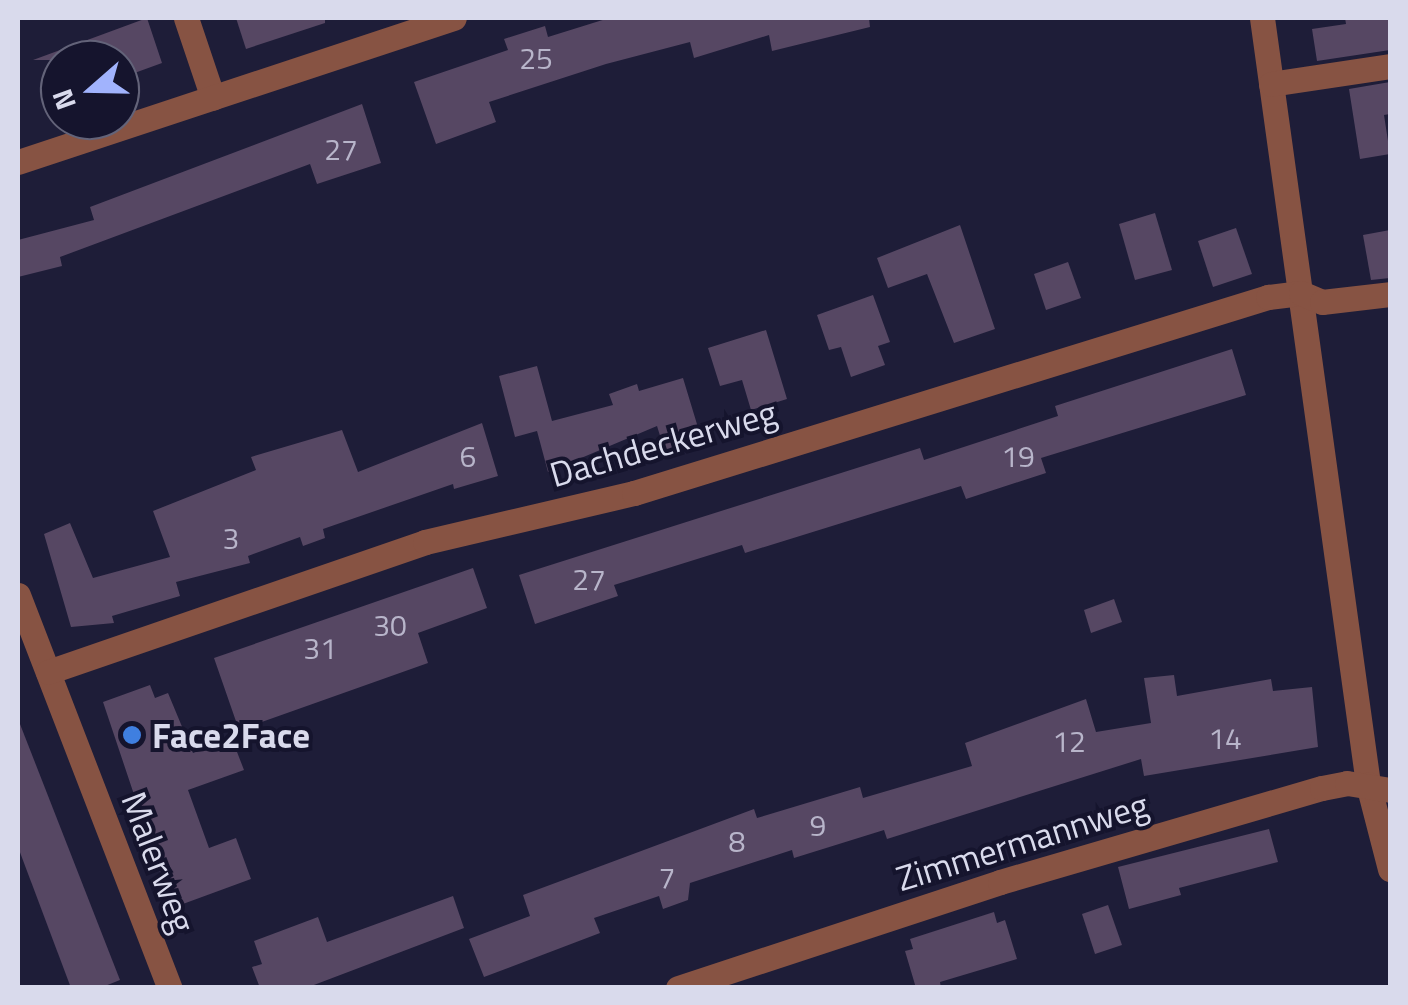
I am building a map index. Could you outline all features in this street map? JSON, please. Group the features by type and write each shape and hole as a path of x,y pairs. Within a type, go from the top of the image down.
{"street":[{"path":"186,18 212,98"},
{"path":"18,162 454,18"},
{"path":"1262,18 1390,869"},
{"path":"1272,84 1390,66"},
{"name":"Dachdeckerweg","path":"48,672 425,542 634,493 1232,308 1301,293 1322,302 1390,294"},
{"name":"Malerweg","path":"18,594 170,988"},
{"name":"Zimmermannweg","path":"678,988 1171,831 1322,788 1380,787"}],"building":[{"path":"147,18 162,63 140,71 140,40 87,40"},
{"path":"236,18 325,18 325,23 246,49"},
{"path":"609,18 869,18 870,27 772,51 769,35 694,58 690,42 606,64 489,102 496,122 436,144 414,82 508,50 504,39 545,26 548,37"},
{"path":"1345,18 1390,18 1390,50 1317,61 1312,29 1346,24"},
{"path":"1390,82 1390,114 1384,115 1390,154 1360,159 1349,89"},
{"path":"362,104 381,163 317,184 310,164 60,257 62,266 18,277 18,240 94,220 90,207"},
{"path":"1155,213 1172,270 1135,280 1119,224"},
{"path":"960,225 995,329 954,343 927,274 888,288 877,258"},
{"path":"1236,228 1252,274 1213,287 1198,241"},
{"path":"1390,230 1390,278 1371,280 1363,235"},
{"path":"1068,262 1081,298 1046,310 1034,274"},
{"path":"873,295 890,342 878,346 885,365 851,377 841,347 829,350 817,315"},
{"path":"766,330 787,399 751,410 742,380 720,386 708,348"},
{"path":"1232,349 1246,395 1041,458 1046,473 966,499 961,486 745,553 742,545 614,585 618,596 535,624 519,575 920,448 924,460 1058,416 1055,406"},
{"path":"537,366 552,421 613,405 609,394 637,384 639,391 683,378 703,444 666,455 657,426 548,472 537,431 515,437 499,376"},
{"path":"482,423 498,476 454,489 453,484 323,529 325,538 303,546 300,537 248,556 250,563 176,582 180,596 112,616 114,623 71,627 44,534 70,523 93,578 170,557 153,511 256,470 251,457 342,430 358,472"},
{"path":"473,568 487,608 418,633 428,663 239,730 214,658"},
{"path":"1114,599 1122,622 1091,633 1084,610"},
{"path":"1174,675 1177,696 1271,679 1273,691 1312,687 1318,747 1144,776 1141,759 887,839 884,830 794,858 792,850 690,883 688,900 663,909 659,896 594,918 600,933 484,977 469,939 530,916 523,895 754,809 757,818 860,787 863,798 972,766 965,743 1086,699 1096,732 1151,723 1144,678"},
{"path":"150,685 155,698 168,693 193,753 232,739 244,770 188,790 209,848 236,838 251,879 172,908 103,702"},
{"path":"18,719 120,980 100,988 71,988 18,847"},
{"path":"1269,829 1278,862 1179,888 1181,895 1129,909 1118,867"},
{"path":"453,896 464,928 306,988 260,988 252,967 262,964 254,941 318,917 327,942"},
{"path":"1108,905 1122,945 1095,954 1082,914"},
{"path":"994,912 997,923 1005,920 1017,959 940,982 941,988 916,988 905,951 913,949 910,939"}],"place":[{"name":"Face2Face","path":"132,735"}]}
